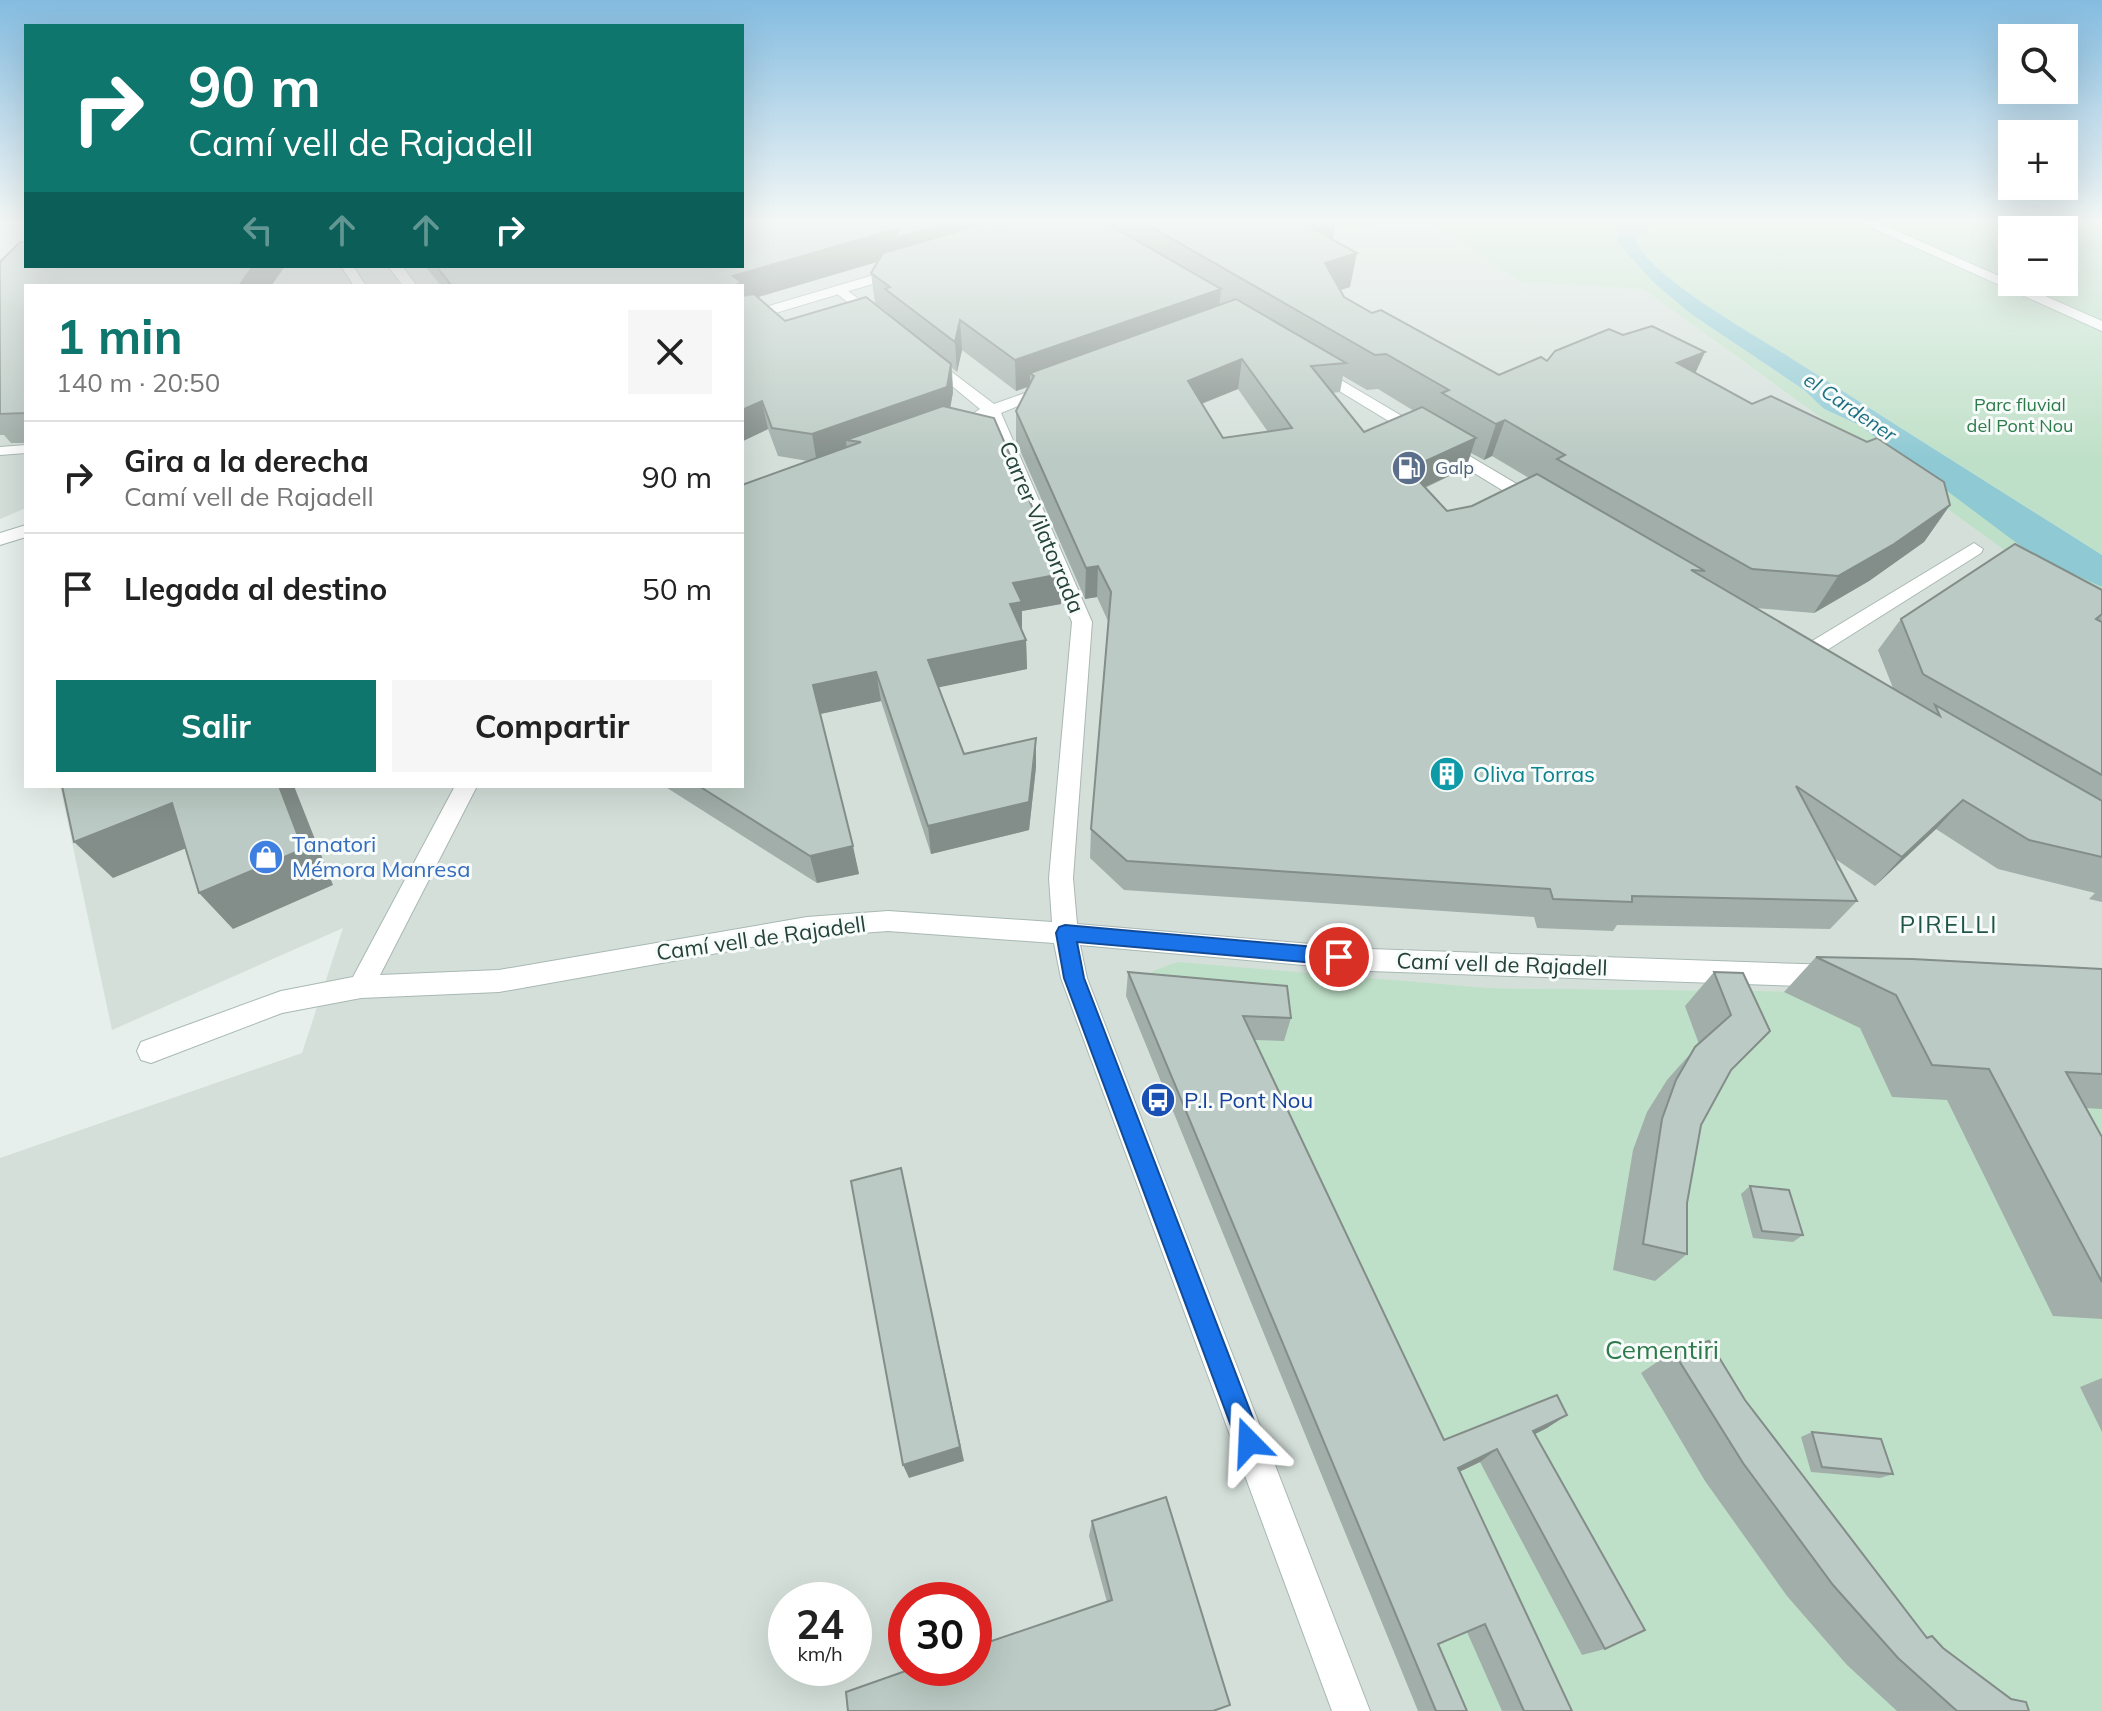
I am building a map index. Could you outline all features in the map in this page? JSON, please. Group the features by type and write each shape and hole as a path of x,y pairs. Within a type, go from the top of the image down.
{"street":[{"path":"744,318 804,301"},
{"path":"855,301 889,328"},
{"path":"2043,301 2102,327"},
{"name":"Carrer Vilatorrada","path":"912,346 992,411 1082,622 1061,878 1065,933 1074,978 1351,1711"},
{"path":"1303,362 1559,516"},
{"path":"963,421 1067,383"},
{"path":"0,539 24,532"},
{"path":"1802,658 1974,549"},
{"path":"361,987 465,788"},
{"name":"Camí vell de Rajadell","path":"151,1051 281,1002 361,987 499,981 807,927 888,921 1370,960 1851,977"}],"lane":[{"path":"0,451 24,449"}],"shaded area":[{"path":"0,301 24,301 24,509 0,519"},
{"path":"744,301 1659,301 2102,621 2102,1007 1852,992 1488,988 1126,996 1418,1711 0,1711 0,1158 302,1053 343,928 112,1030 60,788 744,788"}],"green space":[{"path":"1659,301 1675,301 1804,390 1824,409 1859,425 1983,516 2102,587 2102,621"},
{"name":"Parc fluvial del Pont Nou","path":"1700,301 2102,301 2102,555"},
{"name":"Cementiri","path":"1178,962 1488,988 1852,992 2102,1007 2102,1711 1418,1711 1126,996 1149,974"}],"water":[{"name":"el Cardener","path":"1675,301 1701,301 2102,555 2102,587 2034,556 1859,425 1824,409 1804,390"}],"building":[{"path":"0,301 24,301 24,413 0,414"},
{"path":"744,301 762,301 785,321 853,301 871,301 951,364 947,387 812,434 772,428 762,401 744,409"},
{"path":"901,301 1187,301 1015,360 960,320 955,342"},
{"path":"1231,301 1239,301 1346,363 1311,366 1364,432 1422,407 1476,438 1408,469 1447,511 1472,506 1537,474 1705,571 1691,570 1940,716 1935,705 2102,801 2102,857 2029,840 1963,800 1902,857 1796,786 1857,901 1632,896 1632,902 1553,899 1550,889 1127,861 1091,829 1111,592 1098,566 1086,568 1016,411 1034,376 1030,373","holes":["1242,359 1292,428 1223,438 1188,381"]},
{"path":"1280,301 1351,301 1372,313 1381,310 1499,375 1541,357 1547,361 1555,351 1609,329 1623,335 1652,326 1705,352 1677,363 1752,404 1771,396 1867,442 1877,438 1944,482 1950,505 1894,544 1838,576 1752,569 1557,459 1565,455 1505,420 1496,424 1442,393 1449,390 1386,354 1375,355"},
{"path":"943,406 994,418 1061,574 1013,583 1022,602 1010,604 1026,640 928,660 964,754 1036,738 1029,802 928,826 876,672 813,685 853,846 810,856 702,788 744,788 744,484 861,442 846,440"},
{"path":"2015,544 2102,590 2102,614 2096,619 2102,622 2102,775 1923,674 1901,619"},
{"path":"62,788 280,788 303,849 199,893 172,803 74,842"},
{"path":"1816,957 2102,969 2102,1074 2066,1072 2102,1137 2102,1282 1989,1069 1932,1065 1896,995"},
{"path":"1128,972 1287,986 1291,1018 1243,1016 1444,1440 1557,1395 1567,1415 1533,1431 1645,1630 1605,1649 1497,1449 1458,1468 1572,1711 1524,1711 1485,1624 1438,1644 1467,1711 1436,1711"},
{"path":"1714,972 1743,973 1770,1031 1731,1070 1701,1125 1687,1203 1687,1254 1643,1244 1662,1119 1676,1080 1695,1047 1731,1015"},
{"path":"901,1168 960,1447 903,1465 851,1181"},
{"path":"1750,1186 1789,1190 1803,1235 1762,1231"},
{"path":"1709,1341 1745,1400 1927,1638 1932,1636 1943,1648 2011,1699 2026,1702 2029,1711 1957,1711 1898,1658 1833,1585 1743,1463 1673,1351"},
{"path":"1812,1432 1881,1439 1893,1474 1822,1467"},
{"path":"1166,1497 1230,1705 1213,1711 848,1711 846,1692 872,1686 872,1683 888,1677 888,1686 992,1686 992,1641 1112,1600 1092,1521"}],"place":[{"name":"Galp","path":"1409,468"},
{"name":"Oliva Torras","path":"1447,774"},
{"name":"Tanatori Mémora Manresa","path":"266,857"},
{"name":"P.I. Pont Nou","path":"1158,1100"}],"district":[{"name":"PIRELLI","path":"1949,925"}],"route":[{"path":"1249,1442 1074,978 1065,933 1339,957"}]}
